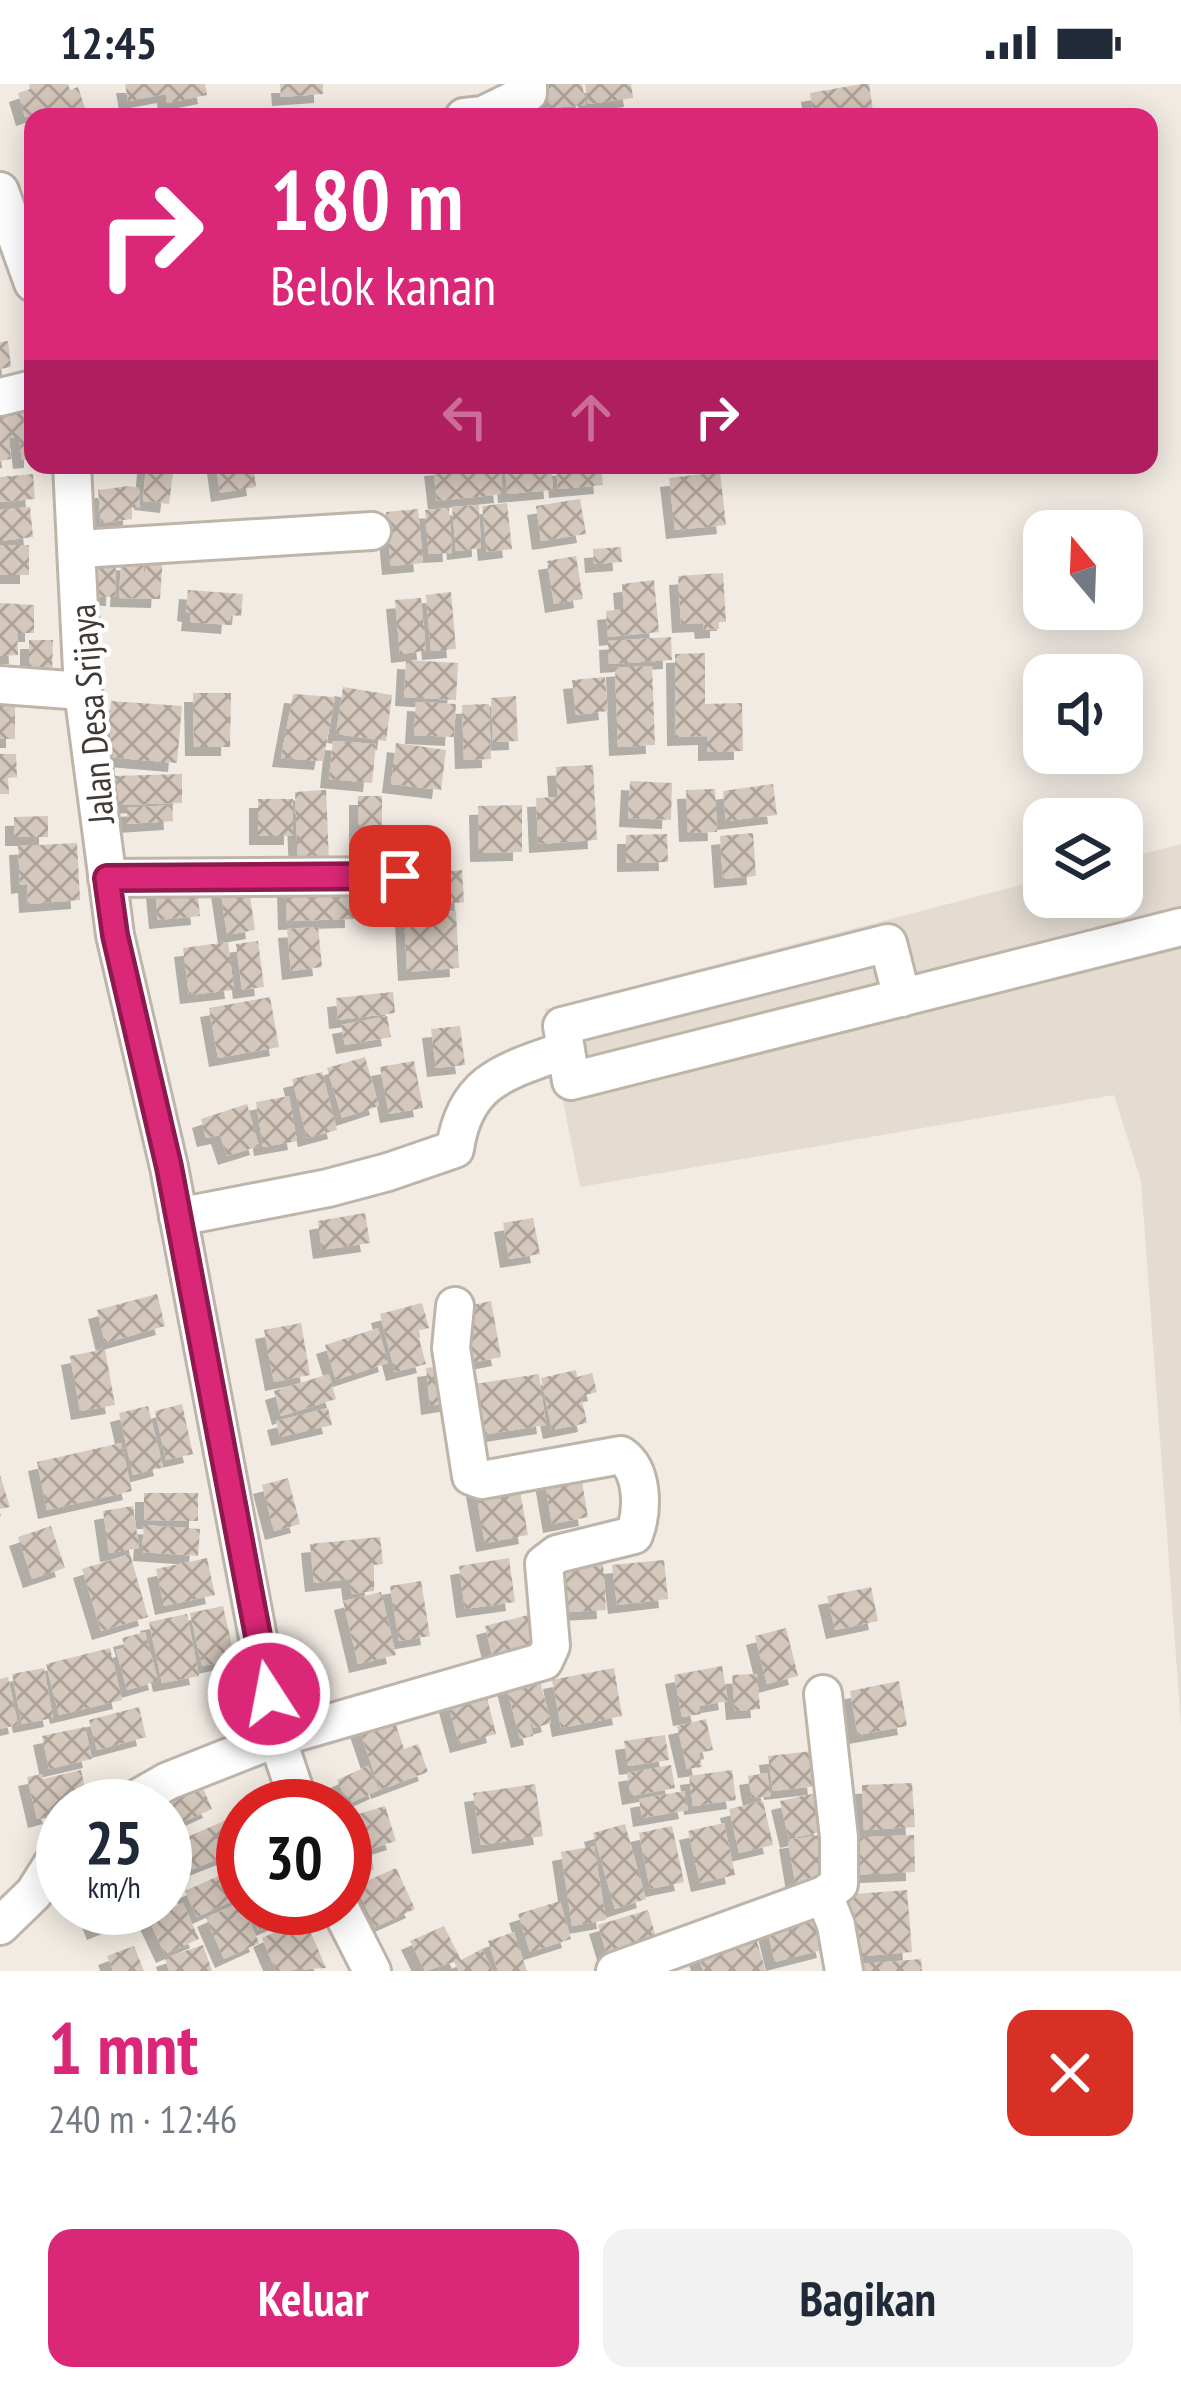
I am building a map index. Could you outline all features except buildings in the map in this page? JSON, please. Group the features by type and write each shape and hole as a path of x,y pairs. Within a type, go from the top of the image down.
{"street":[{"path":"498,108 527,93 528,84"},
{"path":"12,191 24,244"},
{"name":"Jalan Desa Srijaya","path":"73,474 83,691 115,935 178,1217 277,1738 291,1779"},
{"path":"79,549 372,531"},
{"path":"0,686 83,691"},
{"path":"107,878 400,876"},
{"path":"902,998 888,943 562,1026 572,1081 902,998 1181,927"},
{"path":"178,1217 346,1183 455,1149 458,1126 476,1092 507,1073 566,1050"},
{"path":"173,1779 277,1738 544,1661 551,1646 544,1564 557,1554 624,1540 637,1529 640,1490 633,1465 621,1455 482,1480 471,1476 451,1348 455,1306"},
{"path":"615,1971 824,1895 839,1884 839,1838 824,1694"},
{"path":"0,1927 36,1890"},
{"path":"824,1895 836,1924 844,1971"},
{"path":"354,1935 372,1971"}],"shaded area":[{"path":"1181,844 1181,1725 1141,1181 1114,1095 580,1187 545,1009 1023,884 1023,918 1143,918 1143,854"}],"route":[{"path":"269,1694 169,1167 115,935 107,878 400,876"}]}
